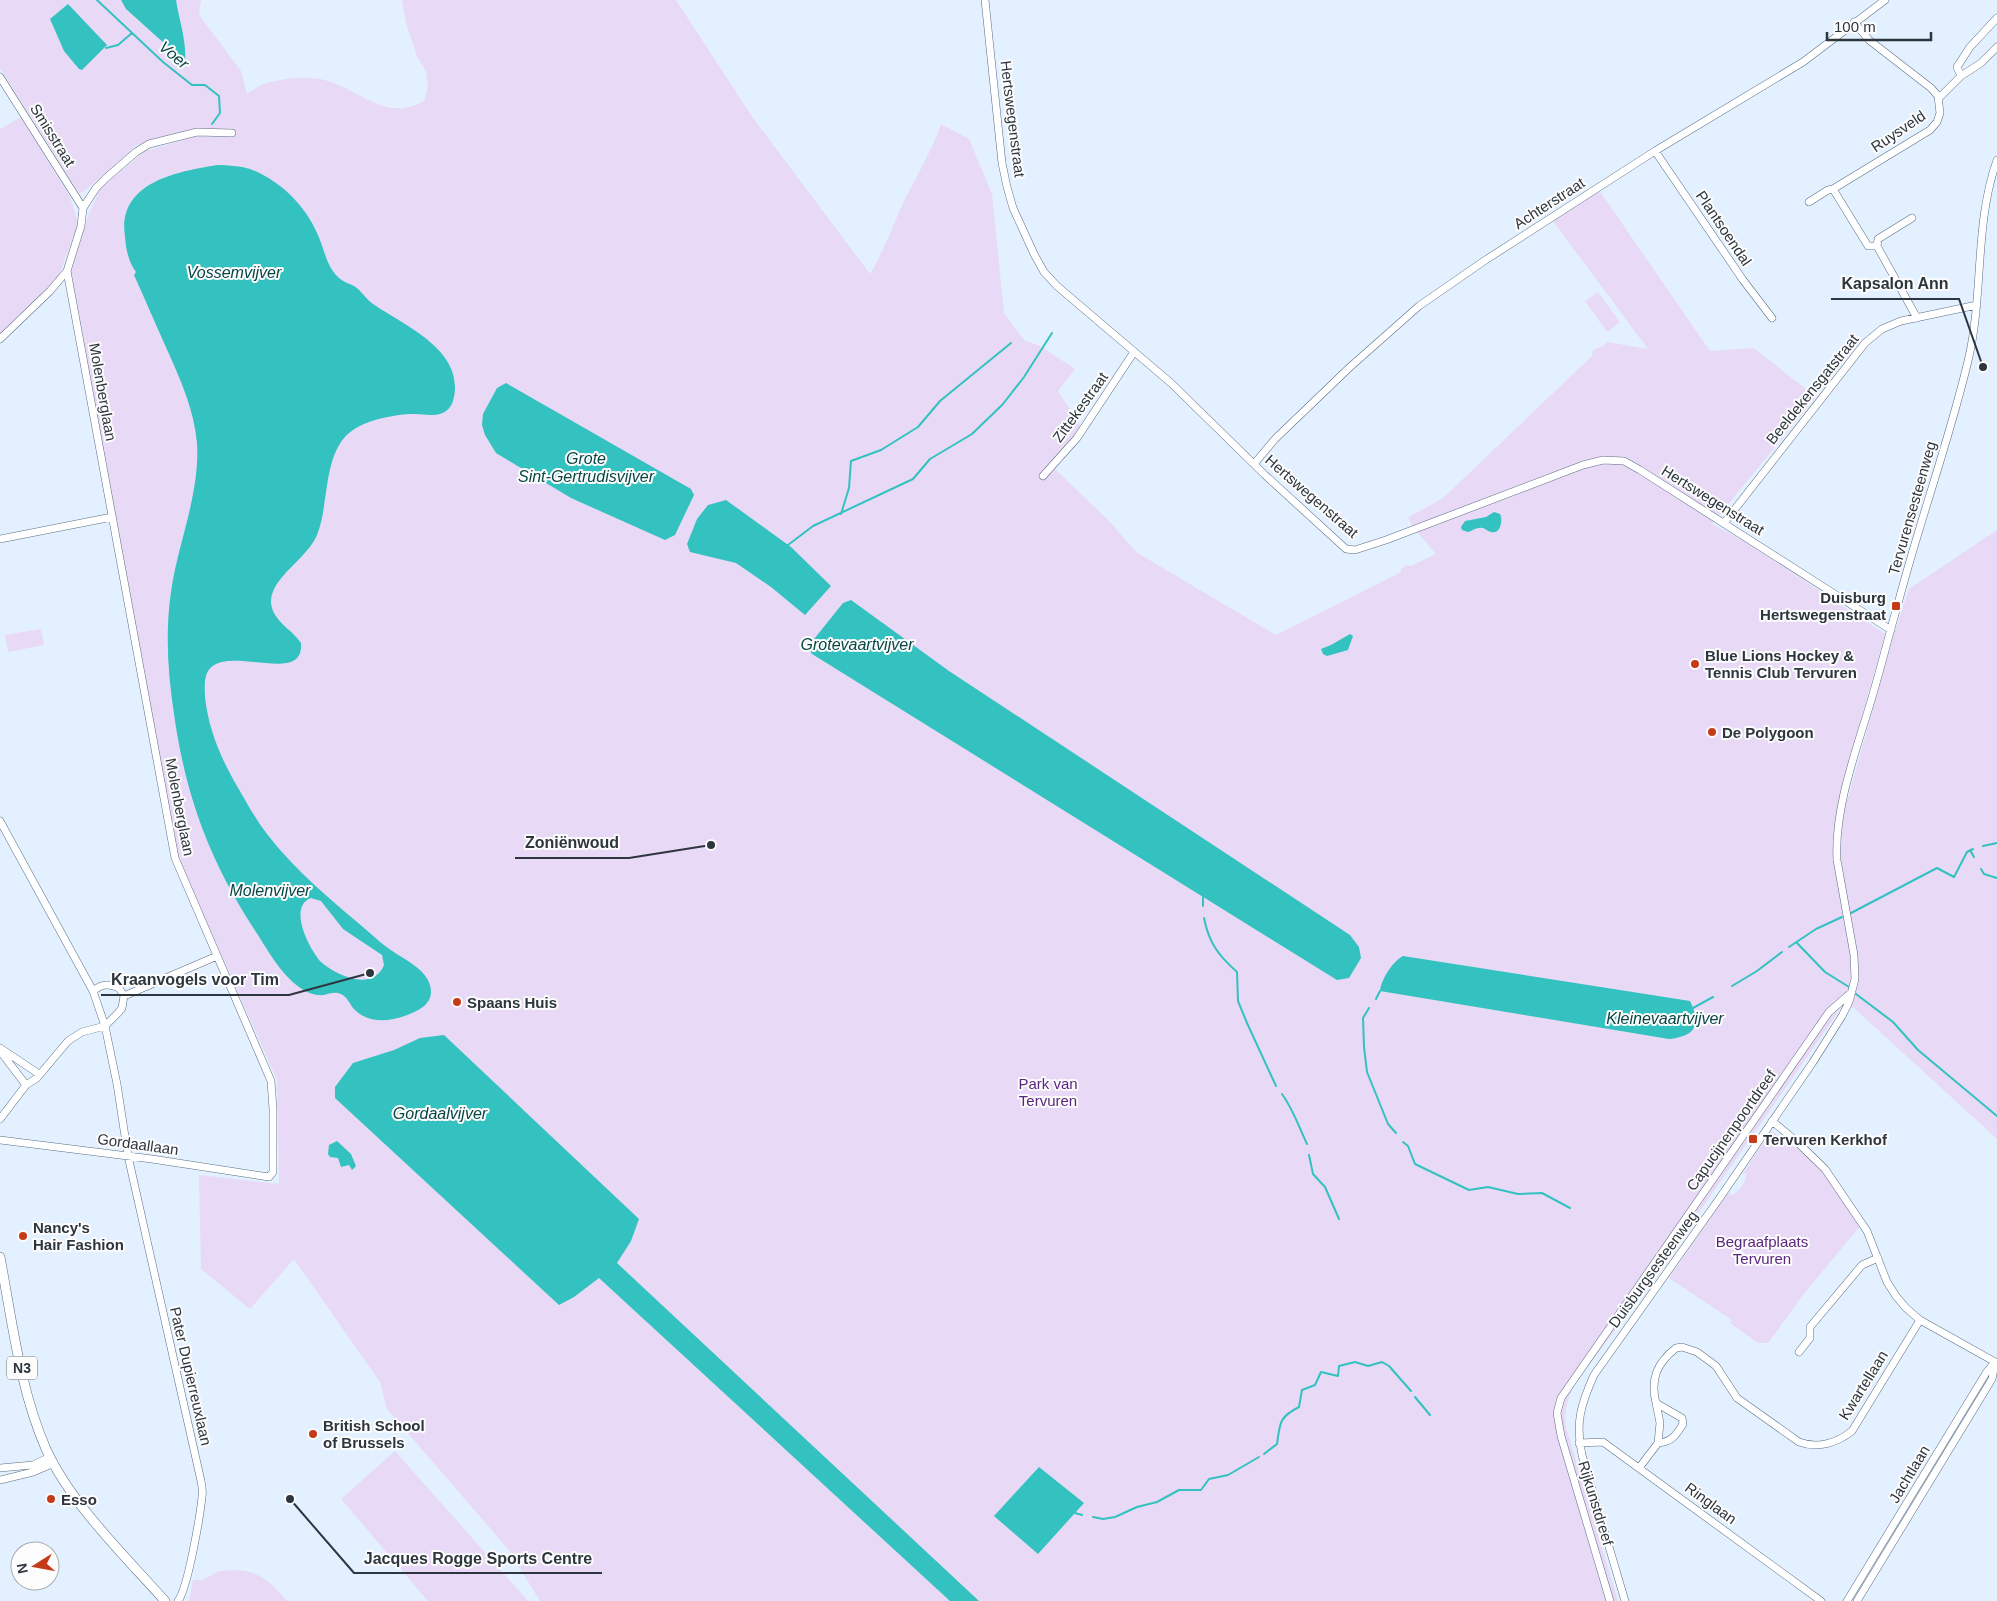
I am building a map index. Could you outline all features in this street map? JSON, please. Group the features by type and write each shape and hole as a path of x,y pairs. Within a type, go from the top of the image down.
{"main road":[{"name":"N3","path":"0,1257 30,1408 52,1460 78,1500 165,1601"}],"street":[{"name":"Hertswegenstraat","path":"985,0 1002,163 1014,208 1022,229 1044,272 1057,286 1172,383 1254,464 1346,549 1350,550 1386,540 1583,465 1603,460 1624,461 1724,522 1891,630"},
{"name":"Achterstraat","path":"1254,464 1275,439 1350,367 1419,306 1484,261 1655,152 1803,62 1884,0"},
{"path":"1961,76 1958,67 1970,47 1997,18"},
{"name":"Ruysveld","path":"1809,202 1930,130 1937,122 1940,113 1939,98 1931,88 1869,40 1854,22"},
{"path":"1939,98 1961,76 1982,63 1997,47"},
{"name":"Smisstraat","path":"0,77 82,208"},
{"path":"0,340 50,291 67,271 81,226 82,208 96,188 106,178 136,152 149,144 198,132 232,133"},
{"name":"Plantsoendal","path":"1655,152 1743,280 1772,318"},
{"name":"Tervurensesteenweg","path":"1855,979 1854,955 1840,882 1836,847 1842,808 1898,601 1936,476 1967,364 1977,305 1982,219 1997,160"},
{"path":"1833,189 1868,246 1877,246"},
{"path":"1912,218 1878,239 1877,246 1917,318"},
{"name":"Molenberglaan","path":"67,271 175,858 271,1082 273,1110 272,1176"},
{"name":"Beeldekensgatstraat","path":"1724,522 1865,343 1882,329 1901,321 1977,305"},
{"name":"Zittekestraat","path":"1043,476 1077,438 1134,352"},
{"path":"0,539 112,517"},
{"name":"Pater Dupierreuxlaan","path":"0,821 93,991 105,1026 117,1084 128,1156 201,1481 202,1496 188,1574 183,1593 178,1601"},
{"path":"124,996 217,956"},
{"name":"Duisburgsesteenweg","path":"1625,1601 1579,1443 1578,1420 1581,1405 1594,1375 1702,1225 1842,1016 1855,979"},
{"path":"0,1118 26,1085 39,1074 68,1041 82,1032 105,1026 122,1008 124,996 119,988 100,985 93,991"},
{"name":"Capucijnenpoortdreef","path":"1557,1413 1561,1398 1568,1387 1829,1012 1852,992"},
{"path":"0,1049 39,1074"},
{"path":"0,1049 26,1085"},
{"path":"1772,1121 1795,1140 1825,1170 1867,1231 1887,1282 1896,1296 1920,1320 1996,1361"},
{"name":"Gordaallaan","path":"0,1140 272,1176"},
{"path":"1800,1352 1810,1338 1810,1327 1862,1265 1878,1258"},
{"name":"Kwartellaan","path":"1658,1443 1660,1423 1653,1381 1656,1372 1676,1348 1682,1347 1697,1352 1716,1366 1737,1398 1799,1442 1811,1445 1835,1442 1852,1431 1920,1320"},
{"name":"Jachtlaan","path":"1847,1601 1986,1373 1996,1361"},
{"name":"Jachtlaan","path":"1857,1601 1992,1378 1996,1361"},
{"path":"1639,1468 1658,1443 1674,1438 1683,1424 1682,1418 1656,1403"},
{"name":"Rijkunstdreef","path":"1557,1413 1561,1436 1610,1601"},
{"name":"Ringlaan","path":"1579,1443 1603,1442 1822,1601"},
{"path":"0,1468 33,1465 52,1460"},
{"path":"0,1480 32,1472 52,1460"}],"green space":[{"name":"Park van Tervuren","path":"0,0 201,0 199,15 241,71 247,94 271,82 296,78 313,78 328,81 375,103 399,108 411,107 424,101 428,87 426,72 417,56 406,23 402,0 676,0 753,118 870,274 929,153 941,124 969,139 992,194 1004,313 1024,340 1042,347 1075,369 1058,391 1085,433 1053,467 1111,523 1136,552 1276,635 1401,572 1401,569 1407,565 1411,566 1436,554 1413,527 1408,517 1442,499 1592,356 1593,350 1607,342 1648,349 1553,221 1599,190 1710,351 1754,348 1816,397 1712,524 1744,541 1885,634 1839,797 1848,798 1894,634 1909,589 1997,530 1997,1139 1854,1008 1842,1005 1654,1277 1571,1392 1566,1411 1566,1427 1618,1601 540,1601 508,1549 387,1409 380,1382 294,1259 250,1309 201,1269 199,1175 279,1184 277,1080 178,857 71,272 88,216 100,189 145,151 198,136 234,137 200,129 134,146 131,151 83,192 79,193 0,68"},
{"path":"21,117 70,197 78,223 59,276 0,335 0,129"},
{"path":"1598,292 1620,322 1607,332 1585,301"},
{"path":"41,629 44,645 8,652 5,635"},
{"name":"Begraafplaats Tervuren","path":"1772,1131 1815,1162 1860,1226 1803,1295 1768,1343 1758,1343 1730,1323 1732,1320 1669,1278 1728,1193 1735,1194 1742,1187 1746,1174 1743,1173"},
{"path":"395,1451 528,1601 428,1601 341,1499"},
{"path":"237,1570 259,1576 277,1589 287,1601 189,1601 193,1580 202,1580 219,1571"}],"water":[{"path":"121,0 176,0 184,39 185,62 126,9"},
{"path":"68,4 107,45 82,70 64,51 50,19"},
{"name":"Vossemvijver","path":"217,165 250,169 271,180 290,195 312,223 334,273 357,288 373,304 430,342 442,354 451,368 455,383 453,401 445,412 434,415 399,415 366,423 353,430 343,439 336,451 331,464 324,508 317,535 306,552 277,584 271,602 272,609 279,620 301,643 299,656 289,662 276,664 226,661 213,666 205,681 206,708 219,750 253,814 267,834 316,887 382,943 415,966 427,978 431,993 427,1003 422,1008 405,1016 390,1020 366,1018 359,1014 341,994 313,994 303,990 277,964 241,909 214,856 193,803 179,745 170,684 168,623 174,573 192,500 197,462 197,443 193,420 183,386 134,275 136,272 126,247 125,219 130,204 140,192 152,183 184,172","holes":["311,898 321,901 343,929 382,955 384,965 379,973 372,978 354,979 336,972 321,962 316,956 303,929 301,910 304,903"]},
{"name":"Grote Sint-Gertrudisvijver","path":"506,383 691,489 694,495 675,535 665,540 571,498 496,453 485,435 482,425 483,414 497,388"},
{"path":"726,500 791,547 831,586 805,615 771,587 736,563 690,552 687,544 697,519 708,505"},
{"path":"1494,512 1501,516 1501,523 1497,531 1491,532 1481,528 1468,532 1462,530 1461,527 1465,521 1486,517"},
{"name":"Grotevaartvijver","path":"851,600 949,671 1350,935 1359,947 1361,958 1349,978 1337,980 812,654 809,649 810,644 843,603"},
{"path":"1350,634 1353,636 1348,650 1327,656 1323,654 1321,649"},
{"name":"Kleinevaartvijver","path":"1403,956 1690,1001 1694,1010 1694,1028 1685,1035 1669,1039 1380,991 1382,982 1388,972 1395,962"},
{"name":"Gordaalvijver","path":"444,1035 639,1219 631,1241 617,1263 979,1601 950,1601 599,1278 574,1297 559,1305 335,1098 335,1087 353,1063 394,1050 420,1038"},
{"path":"337,1141 351,1154 356,1166 352,1170 349,1165 341,1167 338,1158 330,1157 328,1154 329,1145"},
{"path":"1039,1467 1084,1503 1038,1554 994,1516"}],"waterway":[{"name":"Voer","path":"97,0 163,62 192,85 205,85 219,96 220,113 212,124"},
{"path":"106,48 118,45 132,33"},
{"path":"788,545 813,526 913,479 930,459 972,434 1003,404 1024,377 1052,333"},
{"path":"841,514 849,488 851,461 881,450 918,427 940,401 1011,343"},
{"path":"1983,846 1997,843"},
{"path":"1851,913 1937,868 1954,877 1967,852 1973,849"},
{"path":"1970,850 1974,857"},
{"path":"1981,869 1984,874 1997,878"},
{"path":"1203,897 1203,906"},
{"path":"1789,947 1816,929 1842,917"},
{"path":"1204,918 1215,948 1237,972 1238,1001 1276,1086"},
{"path":"1797,943 1825,972 1849,987"},
{"path":"1732,986 1757,971 1782,952"},
{"path":"1376,999 1380,991"},
{"path":"1856,994 1893,1022 1918,1050 1997,1116"},
{"path":"1693,1008 1713,997"},
{"path":"1369,1008 1363,1018 1367,1072 1388,1124 1396,1133"},
{"path":"1282,1094 1293,1112 1307,1144"},
{"path":"1403,1142 1408,1146 1415,1164 1469,1190 1488,1187 1518,1194 1542,1193 1570,1208"},
{"path":"1309,1155 1313,1174 1325,1187 1339,1219"},
{"path":"1264,1454 1277,1444 1280,1426 1284,1418 1299,1407 1302,1390 1315,1385 1321,1372 1338,1376 1339,1366 1355,1362 1368,1366 1382,1362 1389,1366 1411,1391"},
{"path":"1415,1397 1430,1415"},
{"path":"1093,1517 1103,1519 1115,1517 1137,1507 1157,1502 1179,1490 1201,1490 1209,1479 1228,1475 1259,1457"},
{"path":"1075,1513 1082,1515"}],"place":[{"name":"Kapsalon Ann","path":"1983,367"},
{"name":"Duisburg Hertswegenstraat","path":"1896,606"},
{"name":"Blue Lions Hockey & Tennis Club Tervuren","path":"1695,664"},
{"name":"De Polygoon","path":"1712,732"},
{"name":"Zoniënwoud","path":"711,845"},
{"name":"Kraanvogels voor Tim","path":"370,973"},
{"name":"Spaans Huis","path":"457,1002"},
{"name":"Tervuren Kerkhof","path":"1753,1139"},
{"name":"Nancy's Hair Fashion","path":"23,1236"},
{"name":"British School of Brussels","path":"313,1434"},
{"name":"Esso","path":"51,1499"},
{"name":"Jacques Rogge Sports Centre","path":"290,1499"}],"water label":[{"name":"Molenvijver","path":"270,890"}]}
